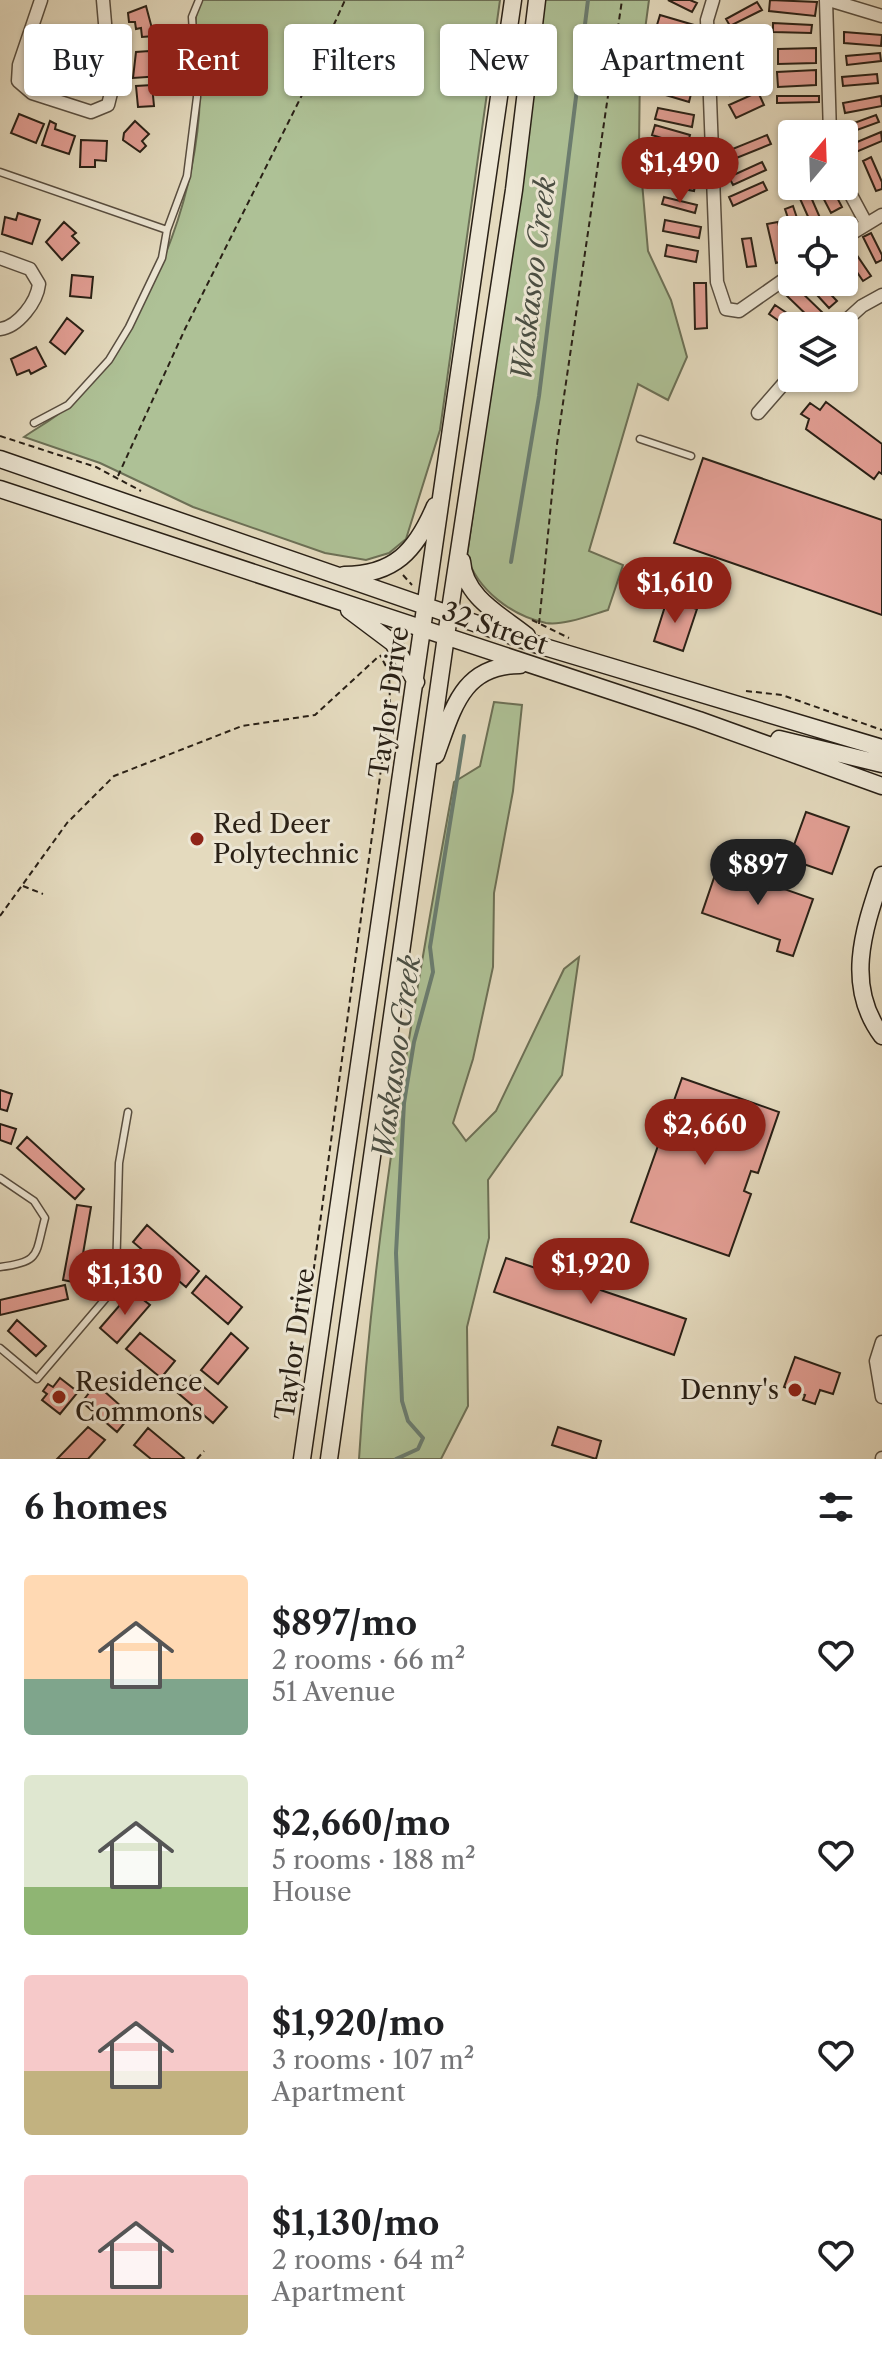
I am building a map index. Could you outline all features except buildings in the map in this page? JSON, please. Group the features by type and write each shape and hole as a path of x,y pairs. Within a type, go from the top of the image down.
{"main road":[{"name":"Taylor Drive","path":"302,1459 513,0"},
{"name":"Taylor Drive","path":"329,1459 460,539 514,190 537,0"},
{"name":"32 Street","path":"0,459 538,645 882,748"},
{"path":"329,575 376,573 403,558 427,524 444,482"},
{"name":"32 Street","path":"0,489 699,720 882,786"},
{"path":"460,539 467,585 538,645"},
{"path":"335,599 387,637 416,682"},
{"path":"424,787 453,709 473,677 503,665 532,665"},
{"path":"699,720 882,764"},
{"path":"882,875 859,953 868,1010 882,1036"}],"street":[{"path":"41,0 19,65 18,81 32,93 91,112 108,105 111,93 103,0"},
{"path":"713,0 707,20 717,282 726,309 739,311 778,284"},
{"path":"830,120 827,0 882,16"},
{"path":"854,200 866,223"},
{"path":"858,228 882,215"},
{"path":"0,258 30,269 39,284 34,299 16,322 0,329"},
{"path":"855,312 882,295"},
{"path":"758,413 778,390"},
{"path":"882,1342 876,1361 882,1397"}],"lane":[{"path":"34,423 68,405 109,360 129,327 162,258 167,230 187,176 197,97 192,17 199,0"},
{"path":"0,172 167,230"},
{"path":"640,439 691,456"},
{"path":"0,1348 37,1379 114,1288 119,1163 128,1112"},
{"path":"0,1178 34,1201 45,1218 34,1257 27,1263 0,1267"}],"path":[{"path":"0,436 117,477 185,329 304,91 345,0"},
{"path":"539,624 557,444 622,0"},
{"path":"400,570 411,585"},
{"path":"0,916 67,823 114,776 242,726 315,715 388,648"},
{"path":"310,1292 390,702 389,672 380,655"},
{"path":"740,690 782,695 882,730"},
{"path":"22,886 43,894"},
{"path":"197,1459 204,1451"}],"green space":[{"path":"199,0 500,0 497,24 440,24 440,96 487,96 440,430 406,539 389,553 366,560 325,553 193,507 100,463 24,437 64,410 95,377 140,309 174,232 186,193 194,153 199,96 268,96 268,24 195,24"},
{"path":"545,0 649,0 646,24 573,24 573,96 640,96 639,148 648,251 671,300 687,357 668,400 638,384 589,551 623,565 608,610 553,624 533,620 498,600 479,580 467,556 532,96 557,96 557,24 542,24"},
{"path":"494,702 522,705 513,791 494,893 493,967 473,1059 453,1123 466,1141 496,1111 564,969 579,957 562,1075 488,1180 489,1238 467,1327 468,1406 441,1459 359,1459 384,1204 439,866 454,782 480,766"}],"waterway":[{"name":"Waskasoo Creek","path":"511,562 539,396 588,0"},
{"name":"Waskasoo Creek","path":"396,1459 418,1449 423,1438 408,1421 402,1401 396,1253 404,1103 414,1042 433,972 430,947 464,736"}],"place":[{"name":"Red Deer Polytechnic","path":"197,839"},
{"name":"Denny's","path":"795,1390"},
{"name":"Residence Commons","path":"59,1397"}]}
